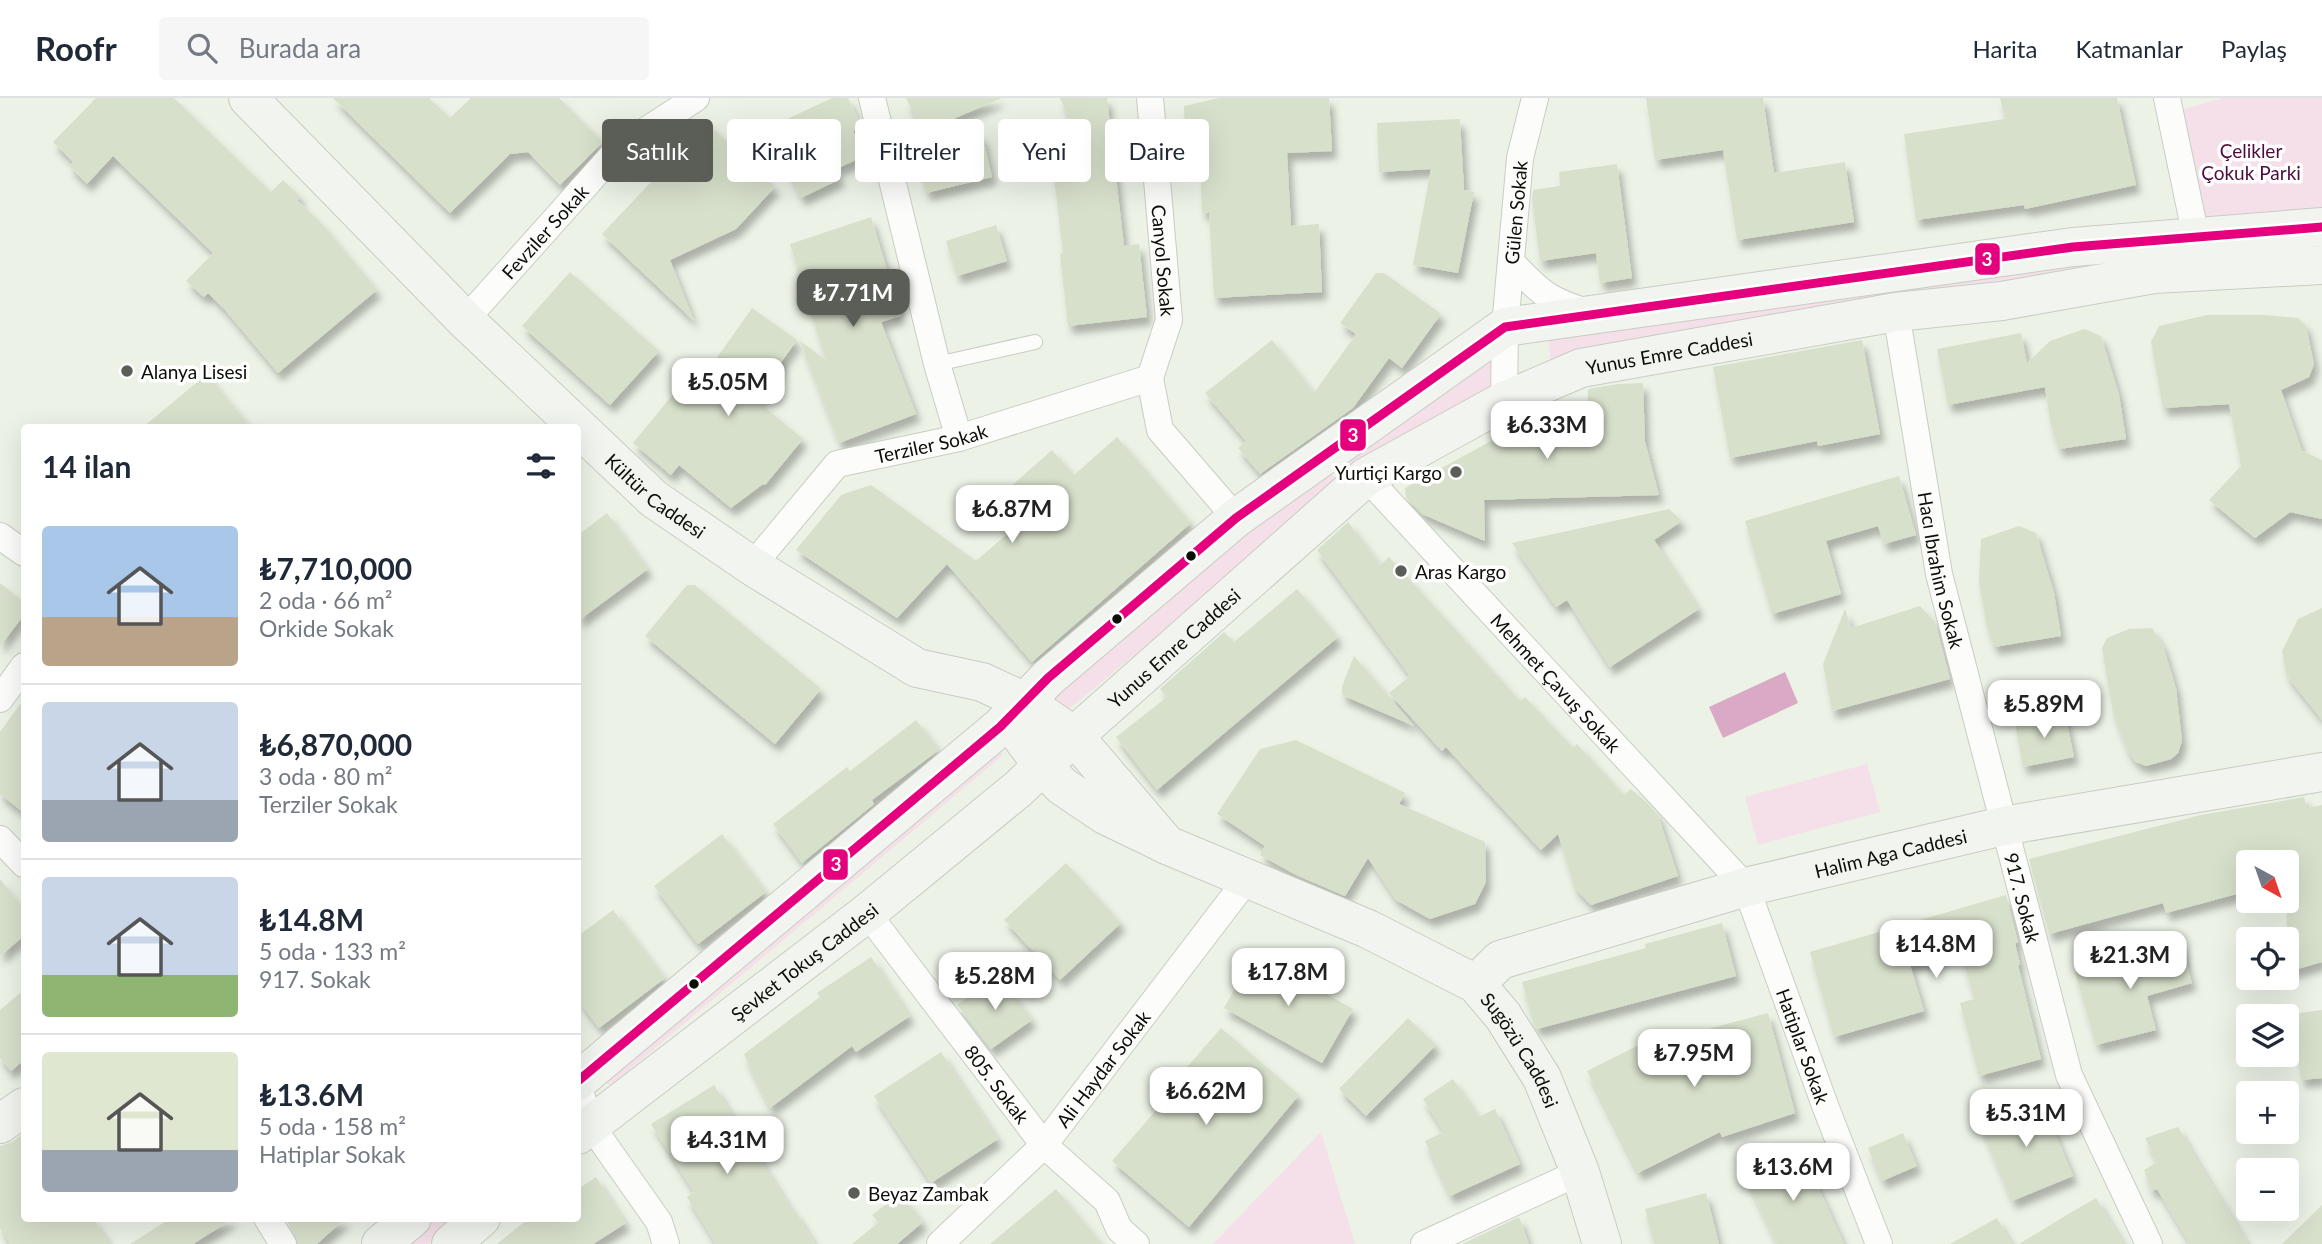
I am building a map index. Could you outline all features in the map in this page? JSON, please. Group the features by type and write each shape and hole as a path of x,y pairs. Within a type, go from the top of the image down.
{"main road":[{"name":"Kültür Caddesi","path":"248,98 465,320 575,424"},
{"path":"581,1080 1006,719 1236,518 1505,327 2073,247 2322,226"},
{"name":"Yunus Emre Caddesi","path":"1035,774 1074,736 1366,477 1504,401 1581,368 1896,312 2002,301 2154,274 2322,265"},
{"name":"Kültür Caddesi","path":"581,430 654,499 752,566 916,668 982,682 1006,719 1074,736 1167,845"},
{"name":"Sugözü Caddesi","path":"1006,719 1035,774 1062,786 1105,816 1167,845 1368,929 1476,984 1503,1016 1542,1078 1580,1172 1602,1244"},
{"name":"Halim Aga Caddesi","path":"1476,984 1500,960 1746,887 2003,825 2322,772"},
{"name":"Şevket Tokuş Caddesi","path":"584,1129 867,913 1035,774"},
{"path":"0,1124 21,1109"},
{"path":"381,1244 407,1222"},
{"path":"451,1244 476,1222"}],"street":[{"name":"Fevziler Sokak","path":"465,320 619,148 696,98"},
{"path":"872,98 937,364 959,438"},
{"name":"Canyol Sokak","path":"1150,98 1169,320 1150,378 1160,430 1236,518"},
{"name":"Gülen Sokak","path":"1504,401 1505,327 1520,159 1535,98"},
{"path":"2167,98 2196,237"},
{"path":"1511,262 1556,303 1591,314"},
{"name":"Hacı Ibrahim Sokak","path":"1896,312 1939,574 2003,825"},
{"name":"Terziler Sokak","path":"752,566 837,464 959,438 1150,378"},
{"name":"Mehmet Çavuş Sokak","path":"1366,477 1746,887"},
{"path":"0,536 21,551"},
{"path":"0,699 21,670"},
{"name":"917. Sokak","path":"2003,825 2068,1075 2149,1244"},
{"path":"0,839 21,861"},
{"name":"Ali Haydar Sokak","path":"940,1244 1044,1145 1248,878"},
{"name":"Hatiplar Sokak","path":"1746,887 1826,1108 1879,1244"},
{"name":"805. Sokak","path":"867,913 1044,1145 1107,1201 1119,1229 1136,1244"},
{"path":"581,1106 584,1129 659,1222 666,1244"},
{"path":"1424,1244 1580,1172"},
{"path":"269,1222 283,1244"}],"lane":[{"path":"937,364 1035,342"}],"green space":[{"name":"Çelikler Çokuk Parki","path":"2224,98 2322,98 2322,218 2201,228 2176,111"},
{"path":"2322,243 1551,366 1548,333 2097,258"},
{"path":"1496,343 1496,396 1349,479 1335,458"},
{"path":"1325,467 1341,486 1038,734 1022,714"},
{"path":"994,744 1003,755 610,1086 600,1075"},
{"path":"1867,764 1880,812 1758,845 1745,797"},
{"path":"1321,1132 1355,1244 1213,1244"},
{"path":"432,1222 453,1222 428,1244 407,1244"}],"shaded area":[{"path":"1785,672 1798,703 1723,738 1709,707"}],"building":[{"path":"96,98 174,98 271,192 283,180 301,197 297,200 321,223 377,290 278,373 208,293 204,297 186,281 213,253 113,156 87,184 69,166 73,162 53,142"},
{"path":"333,98 429,98 450,118 471,98 559,98 602,141 560,185 528,152 510,154 450,213"},
{"path":"832,98 848,98 858,119 855,119 853,131 855,160 841,167 841,119 787,119"},
{"path":"906,98 1002,98 953,119 916,119"},
{"path":"1060,98 1107,98 1109,119 1105,119 1105,182 1117,182 1124,246 1139,244 1147,317 1068,326 1055,182 1091,182 1091,119 1069,119"},
{"path":"1219,98 1329,98 1332,151 1287,153 1291,226 1319,224 1322,292 1214,298 1209,212 1202,213 1201,182 1209,182 1209,119 1184,119 1184,106"},
{"path":"1646,98 1763,98 1774,173 1845,162 1854,222 1737,240 1723,150 1655,160"},
{"path":"2000,98 2117,98 2136,185 2025,209 2024,205 1916,220 1904,134 2005,119"},
{"path":"1460,119 1464,190 1474,192 1458,273 1413,265 1431,169 1379,172 1377,123"},
{"path":"713,128 727,142 727,182 770,182 775,187 736,229 670,260 694,321 602,234 651,182 713,182"},
{"path":"984,143 992,177 984,179"},
{"path":"1617,164 1632,278 1600,283 1596,253 1540,261 1533,190 1560,186 1559,172"},
{"path":"793,182 834,182 801,198"},
{"path":"923,182 971,182 926,193"},
{"path":"871,217 901,316 881,322 916,414 839,443 800,341 826,360 790,244"},
{"path":"996,225 1007,261 957,276 946,241"},
{"path":"570,272 659,351 610,405 522,326"},
{"path":"1376,273 1384,273 1441,314 1402,368 1389,358 1353,408 1260,474 1238,448 1246,441 1205,393 1272,340 1314,393 1356,334 1340,323"},
{"path":"752,308 797,340 755,399 803,439 765,485 731,508 679,465 671,475 633,443 674,393 685,403"},
{"path":"2207,315 2298,318 2306,326 2314,364 2309,377 2281,390 2302,451 2322,460 2322,519 2290,512 2255,538 2209,500 2241,466 2229,404 2163,408 2151,342 2159,326"},
{"path":"2084,329 2101,336 2119,395 2126,439 2059,449 2051,426 2045,387 1948,405 1937,349 2021,333 2027,363 2050,341"},
{"path":"1862,340 1880,434 1818,446 1817,441 1730,458 1713,367"},
{"path":"207,374 248,424 147,424"},
{"path":"1643,383 1645,442 1659,495 1484,500 1485,541 1422,514 1406,497 1405,488 1513,429 1514,421 1545,407 1588,406 1588,389"},
{"path":"1117,437 1191,523 1032,662 947,564 897,618 796,550 841,495 871,485 976,561 1014,528 992,503 1052,450 1074,475"},
{"path":"1899,476 1916,535 1884,544 1878,526 1826,541 1841,594 1772,614 1745,521"},
{"path":"1669,509 1682,521 1654,540 1699,609 1610,667 1567,600 1556,607 1512,543"},
{"path":"607,513 648,569 581,619 581,533"},
{"path":"1348,522 1380,565 1389,557 1520,701 1525,697 1573,748 1577,744 1624,795 1631,789 1646,802 1658,815 1678,876 1591,905 1575,888 1558,834 1541,850 1446,747 1442,751 1389,693 1410,676 1317,550"},
{"path":"2019,526 2036,533 2054,593 2061,636 1994,647 1986,623 1979,581 1981,539"},
{"path":"0,583 21,600 21,619 0,646"},
{"path":"687,585 695,585 821,689 775,744 645,636"},
{"path":"1297,589 1338,637 1157,790 1116,737 1167,697 1160,689 1224,632 1234,642"},
{"path":"1920,606 1935,622 1950,679 1832,711 1823,664 1845,609 1851,628"},
{"path":"2322,608 2322,720 2287,676 2282,651 2298,619"},
{"path":"2152,628 2163,646 2176,688 2182,741 2178,753 2171,759 2146,766 2136,762 2128,752 2113,713 2102,648 2107,638 2129,629"},
{"path":"1354,656 1414,726 1342,695 1342,687"},
{"path":"21,703 21,811 0,794 0,732"},
{"path":"2065,713 2074,757 2023,767 2015,723"},
{"path":"916,720 939,750 872,800 874,804 802,863 773,824 847,767 850,771"},
{"path":"1296,740 1405,793 1399,804 1485,842 1486,882 1475,904 1430,919 1396,900 1368,858 1345,896 1296,875 1260,855 1265,846 1217,814 1260,749"},
{"path":"2304,797 2307,808 2322,805 2322,962 2299,969 2299,927 2287,927 2287,914 2300,914 2300,850 2236,850 2236,894 2166,913 2163,903 2049,934 2029,859 2201,815"},
{"path":"722,834 766,892 698,944 654,886"},
{"path":"1066,863 1121,923 1060,980 1004,920"},
{"path":"0,879 21,905 21,938 0,956"},
{"path":"2006,895 2018,942 2015,943 2020,964 2018,965 2041,1059 1979,1076 1960,1003 1974,999 1961,952 1910,965 1924,1011 1834,1037 1810,952"},
{"path":"613,910 665,978 599,1028 581,1004 581,934"},
{"path":"1722,923 1736,976 1537,1029 1533,1022 1522,982 1646,948 1645,944"},
{"path":"2180,942 2192,983 2147,996 2156,1030 2096,1045 2075,972"},
{"path":"1255,954 1353,1009 1322,1063 1224,1008"},
{"path":"871,957 910,1016 856,1052 852,1046 770,1108 744,1054 820,997 817,993"},
{"path":"999,975 1032,1020 991,1049 957,1005"},
{"path":"21,992 21,1063 11,1071 0,1058 0,1010"},
{"path":"2322,1010 2322,1078 2301,1080 2299,1013"},
{"path":"1768,1013 1795,1113 1722,1137 1720,1132 1638,1173 1587,1071 1653,1038 1656,1043"},
{"path":"1408,1018 1436,1045 1366,1116 1339,1089"},
{"path":"1221,1028 1299,1095 1189,1227 1112,1161 1177,1086 1173,1083"},
{"path":"941,1052 998,1139 931,1183 874,1096"},
{"path":"1453,1079 1478,1117 1495,1109 1520,1164 1450,1196 1425,1141 1444,1132 1423,1099"},
{"path":"714,1085 815,1244 716,1244 687,1197 694,1192 651,1124"},
{"path":"2040,1097 2073,1176 2012,1201 1979,1122"},
{"path":"2178,1127 2248,1244 2190,1244 2157,1189 2151,1191 2144,1170 2157,1162 2145,1138"},
{"path":"1903,1133 1917,1166 1882,1181 1868,1148"},
{"path":"21,1135 21,1222 96,1222 110,1244 10,1244 0,1228 0,1146"},
{"path":"1801,1150 1844,1244 1777,1244 1745,1176"},
{"path":"596,1177 626,1223 593,1244 497,1244 524,1222 581,1222 581,1187"},
{"path":"1056,1189 1102,1244 990,1244"},
{"name":"Beyaz Zambak","path":"900,1193 923,1222 897,1244 852,1244 879,1222 872,1215"},
{"path":"1706,1193 1719,1244 1654,1244 1645,1209"},
{"path":"2096,1198 2124,1244 2019,1244 2075,1210"},
{"path":"2322,1205 2322,1244 2282,1244"},
{"path":"1519,1217 1529,1244 1462,1244"},
{"path":"1997,1218 2012,1244 1950,1244"},
{"path":"165,1222 228,1222 193,1244 130,1244"},
{"path":"287,1222 342,1222 317,1244 300,1244"}],"transit line":[{"name":"3","path":"581,1078 1000,727 1048,678 1236,518 1505,327 2073,247 2322,227"}],"place":[{"name":"Alanya Lisesi","path":"127,371"},
{"name":"Yurtiçi Kargo","path":"1456,472"},
{"name":"Aras Kargo","path":"1401,571"},
{"name":"Beyaz Zambak","path":"854,1193"}]}
